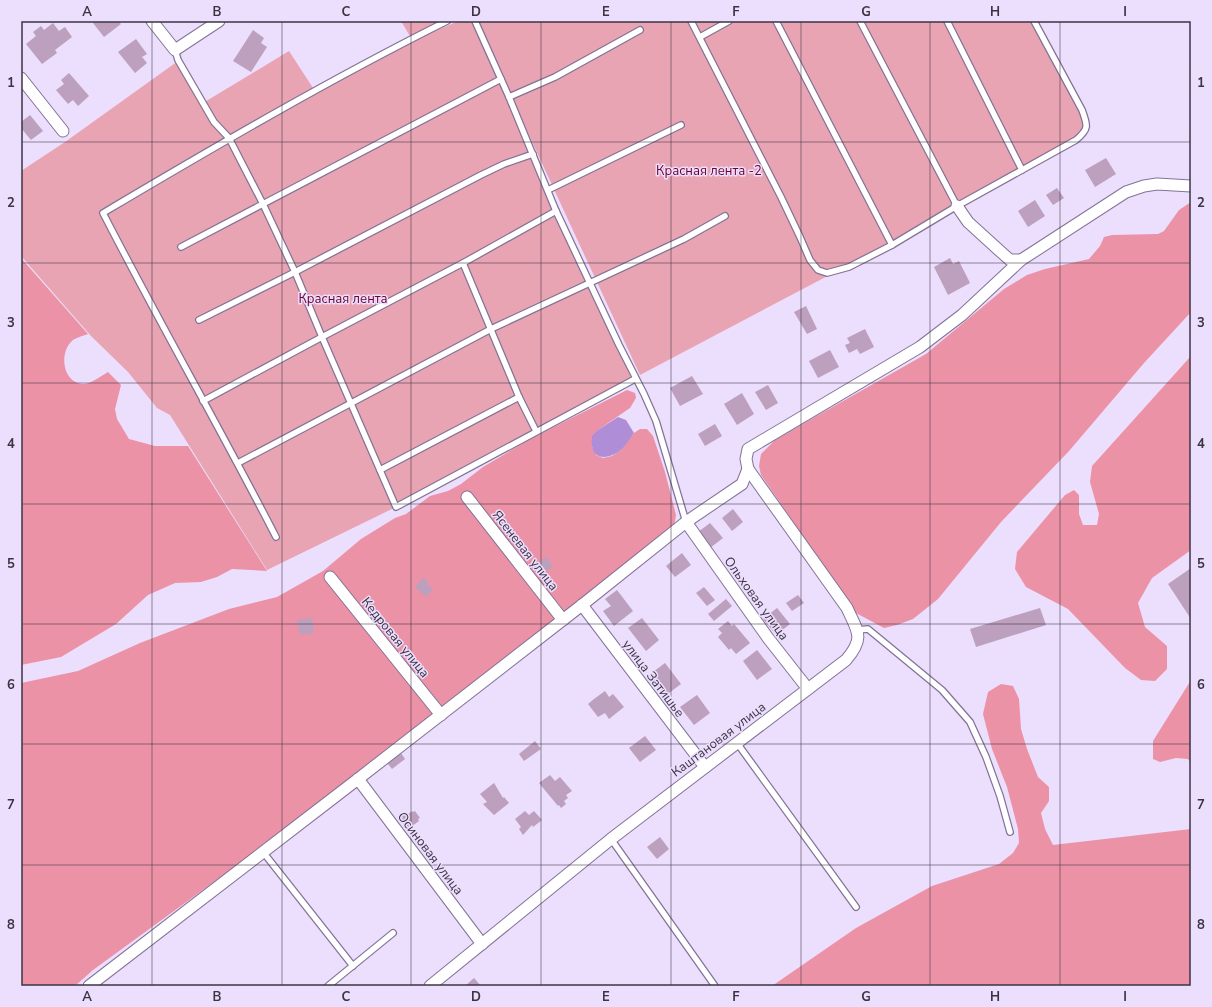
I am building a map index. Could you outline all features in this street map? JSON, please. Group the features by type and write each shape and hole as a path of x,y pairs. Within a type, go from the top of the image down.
{"street":[{"path":"152,21 175,50 219,21"},
{"path":"21,78 63,131"},
{"path":"89,986 441,715 686,522 742,484 748,469 746,459 748,449 920,347 962,315 1021,260 1126,192 1144,186 1157,184 1191,186"},
{"path":"956,206 968,222 1010,260 1021,260"},
{"name":"Каштановая улица","path":"430,986 610,840 846,660 855,650 858,640 857,630 847,608 748,469"},
{"name":"Ясеневая улица","path":"467,497 563,620"},
{"name":"Ольховая улица","path":"686,522 768,638 808,689"},
{"name":"Кедровая улица","path":"330,577 441,715"},
{"name":"улица Затишье","path":"582,605 705,767"},
{"name":"Осиновая улица","path":"358,779 482,944"}],"lane":[{"path":"276,537 238,462 203,402 146,297 103,213 229,138 315,90 447,21"},
{"path":"475,21 510,97 556,210 656,421 686,522"},
{"path":"691,21 781,197 810,260 818,270 827,273 849,267 892,245 956,206 1076,140 1086,132 1087,123 1082,110 1034,21"},
{"path":"700,37 729,21"},
{"path":"776,21 892,245"},
{"path":"860,21 956,206"},
{"path":"947,21 1022,170"},
{"path":"510,97 555,77 640,30"},
{"path":"175,50 178,60 214,122 229,138 296,272 322,337 396,507 635,378"},
{"path":"181,247 501,79"},
{"path":"548,190 681,126"},
{"path":"199,320 296,272 481,175 504,164 533,154"},
{"path":"203,402 322,337 463,263 556,210"},
{"path":"238,462 351,404 491,329 684,239 725,216"},
{"path":"463,263 519,397 536,431"},
{"path":"380,470 519,397"},
{"path":"857,630 868,630 942,690 970,722 986,757 1000,796 1010,832"},
{"path":"737,743 856,907"},
{"path":"610,840 715,986"},
{"path":"263,852 353,966"},
{"path":"328,986 393,933"}],"green space":[{"path":"401,21 454,21 411,38"},
{"name":"Красная лента","path":"459,21 474,21 528,148 634,378 396,507 267,570 170,415 157,408 128,372 91,336 21,256 21,171 65,142 178,61 203,103 289,51 315,91 413,40"},
{"name":"Красная лента -2","path":"476,21 1034,21 1082,110 1085,132 892,245 837,271 640,375"}],"shaded area":[{"path":"1191,202 1191,312 1144,363 1069,451 1001,522 938,599 913,619 884,628 856,613 761,475 759,466 761,454 774,441 926,354 1004,289 1027,275 1045,269 1089,259 1100,246 1104,237 1112,235 1158,234 1164,231 1179,210"},
{"path":"21,258 88,334 74,339 67,347 64,360 67,373 71,379 76,382 86,384 108,372 121,385 115,409 117,419 129,439 155,446 188,446 267,571 232,569 217,577 201,582 175,583 148,595 116,624 61,657 21,665"},
{"path":"1191,356 1191,550 1152,578 1138,603 1145,627 1167,646 1167,669 1155,681 1141,680 1125,668 1068,609 1026,587 1015,569 1017,552 1065,495 1074,490 1079,495 1079,514 1083,525 1097,525 1099,514 1090,482 1092,466"},
{"path":"627,390 635,393 636,398 630,408 598,430 592,447 596,455 603,458 612,456 621,450 634,433 640,429 647,429 653,436 665,472 676,515 674,527 549,626 266,844 93,970 75,986 21,986 21,683 78,671 140,643 229,609 277,597 323,571 361,539 395,518 406,514 430,496 448,491 461,484 483,467 530,439"},
{"path":"618,417 626,420 634,433 618,452 605,457 596,455 592,445 592,436 598,430"},
{"path":"1191,680 1191,763 1188,759 1176,758 1160,762 1153,759 1153,741"},
{"path":"1001,684 1013,686 1019,699 1021,729 1027,749 1038,777 1049,787 1049,801 1041,813 1045,829 1053,845 1191,829 1191,986 772,986 856,928 932,886 999,864 1013,853 1019,843 1018,829 1007,787 992,749 983,714 988,692"}],"building":[{"path":"95,21 118,21 121,24 104,37 93,23"},
{"path":"53,23 59,31 65,27 72,37 55,50 57,53 42,64 26,44 36,36 33,32 41,26 44,30"},
{"path":"253,30 264,38 261,43 267,47 251,72 233,61"},
{"path":"136,39 147,54 142,57 147,63 135,73 118,52"},
{"path":"69,73 89,96 78,106 73,100 68,104 56,90 64,84 61,80"},
{"path":"30,115 43,131 31,140 21,128 21,122"},
{"path":"1106,158 1116,174 1095,187 1085,170"},
{"path":"1057,188 1064,198 1053,205 1046,195"},
{"path":"1035,200 1045,216 1028,227 1018,211"},
{"path":"950,258 953,264 959,261 970,283 948,295 934,267"},
{"path":"806,306 817,329 807,334 794,312"},
{"path":"865,329 874,347 860,354 857,349 849,353 845,345 850,343 847,338"},
{"path":"830,350 839,367 818,378 809,361"},
{"path":"692,376 703,394 680,406 670,388"},
{"path":"768,385 778,403 766,410 755,392"},
{"path":"742,393 754,414 737,425 724,404"},
{"path":"715,424 722,436 705,446 698,434"},
{"path":"733,509 743,522 732,531 722,518"},
{"path":"710,523 723,538 710,548 698,532"},
{"path":"682,553 691,565 675,577 666,566"},
{"path":"546,557 553,566 542,575 534,566"},
{"path":"1191,568 1191,619 1168,584"},
{"path":"424,577 428,582 427,584 433,589 426,597 415,587"},
{"path":"704,587 715,600 707,606 696,593"},
{"path":"617,590 633,611 614,626 603,611 611,606 605,599"},
{"path":"798,595 804,603 792,611 786,603"},
{"path":"726,599 732,606 714,621 708,614"},
{"path":"777,608 790,624 776,635 763,619"},
{"path":"1040,608 1046,625 976,647 970,629"},
{"path":"312,618 314,633 300,635 297,620"},
{"path":"642,618 659,640 646,651 628,628"},
{"path":"728,621 732,626 734,624 750,643 736,654 731,648 729,650 718,637 722,633 718,629"},
{"path":"757,650 772,669 757,680 743,661"},
{"path":"665,663 681,684 665,696 649,675"},
{"path":"605,691 609,697 613,694 624,707 609,719 605,713 598,717 588,704"},
{"path":"697,695 710,713 694,725 680,707"},
{"path":"645,736 656,750 640,762 629,748"},
{"path":"535,741 541,749 524,761 519,754"},
{"path":"396,750 400,755 401,753 405,759 392,769 384,759"},
{"path":"550,775 555,781 560,777 572,791 566,795 568,798 564,801 566,804 561,808 539,783"},
{"path":"494,783 503,798 504,797 509,803 494,815 483,804 487,802 480,794"},
{"path":"412,811 415,811 420,818 418,819 419,821 408,829 400,820 403,818 401,816 404,814 406,816"},
{"path":"525,811 529,815 534,811 542,820 533,827 532,825 523,835 519,829 521,827 515,819"},
{"path":"660,837 669,849 657,859 647,847"},
{"path":"474,978 481,986 465,986"}]}
